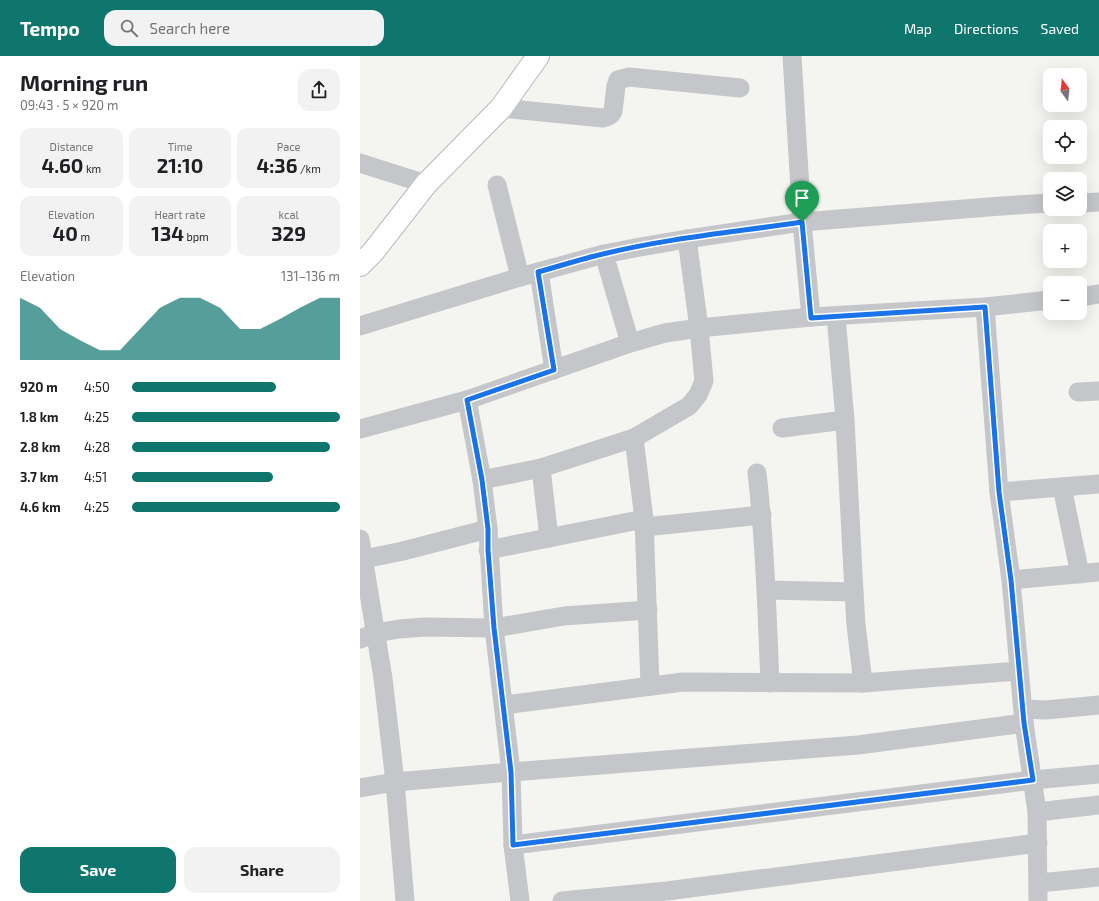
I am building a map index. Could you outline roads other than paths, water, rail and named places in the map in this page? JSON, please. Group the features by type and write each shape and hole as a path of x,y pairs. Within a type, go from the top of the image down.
{"street":[{"path":"360,265 373,252 426,184 501,108 538,56"},
{"path":"792,56 802,222 811,318"},
{"path":"501,108 603,118 608,117 613,111 618,80 629,77 740,88"},
{"path":"360,163 426,184"},
{"path":"497,185 520,276"},
{"path":"1087,203 1099,202"},
{"path":"360,326 520,276 604,254 687,239 802,222 993,206 1043,203"},
{"path":"482,480 541,468 634,438 689,406 698,395 704,381 699,328 687,239"},
{"path":"604,254 630,343"},
{"path":"538,272 554,370"},
{"path":"1087,296 1099,294"},
{"path":"360,429 467,400 630,343 665,333 699,328 811,318 985,307 1043,301"},
{"path":"985,307 999,492 1011,580 1024,716 1037,812 1039,892 1099,877"},
{"path":"836,316 845,420 856,625 863,683"},
{"path":"1078,392 1099,391"},
{"path":"467,400 482,480 488,529 488,550 494,628 511,772 513,845 520,901"},
{"path":"782,428 845,420"},
{"path":"634,438 644,523 650,686"},
{"path":"541,468 549,538"},
{"path":"757,473 762,515 770,683"},
{"path":"999,492 1099,484"},
{"path":"1062,487 1080,574"},
{"path":"488,550 549,538 644,523 762,515"},
{"path":"364,559 404,551 488,529"},
{"path":"360,539 364,559 368,636 395,782 406,901"},
{"path":"1011,580 1099,572"},
{"path":"766,590 854,592"},
{"path":"368,636 426,627 494,628 564,616 648,610"},
{"path":"504,705 683,682 863,683 1019,670"},
{"path":"360,788 395,782 858,745 1024,716 1046,710 1099,705"},
{"path":"513,845 1033,780 1099,774"},
{"path":"1037,812 1099,805"},
{"path":"562,901 674,890 1038,843"}]}
